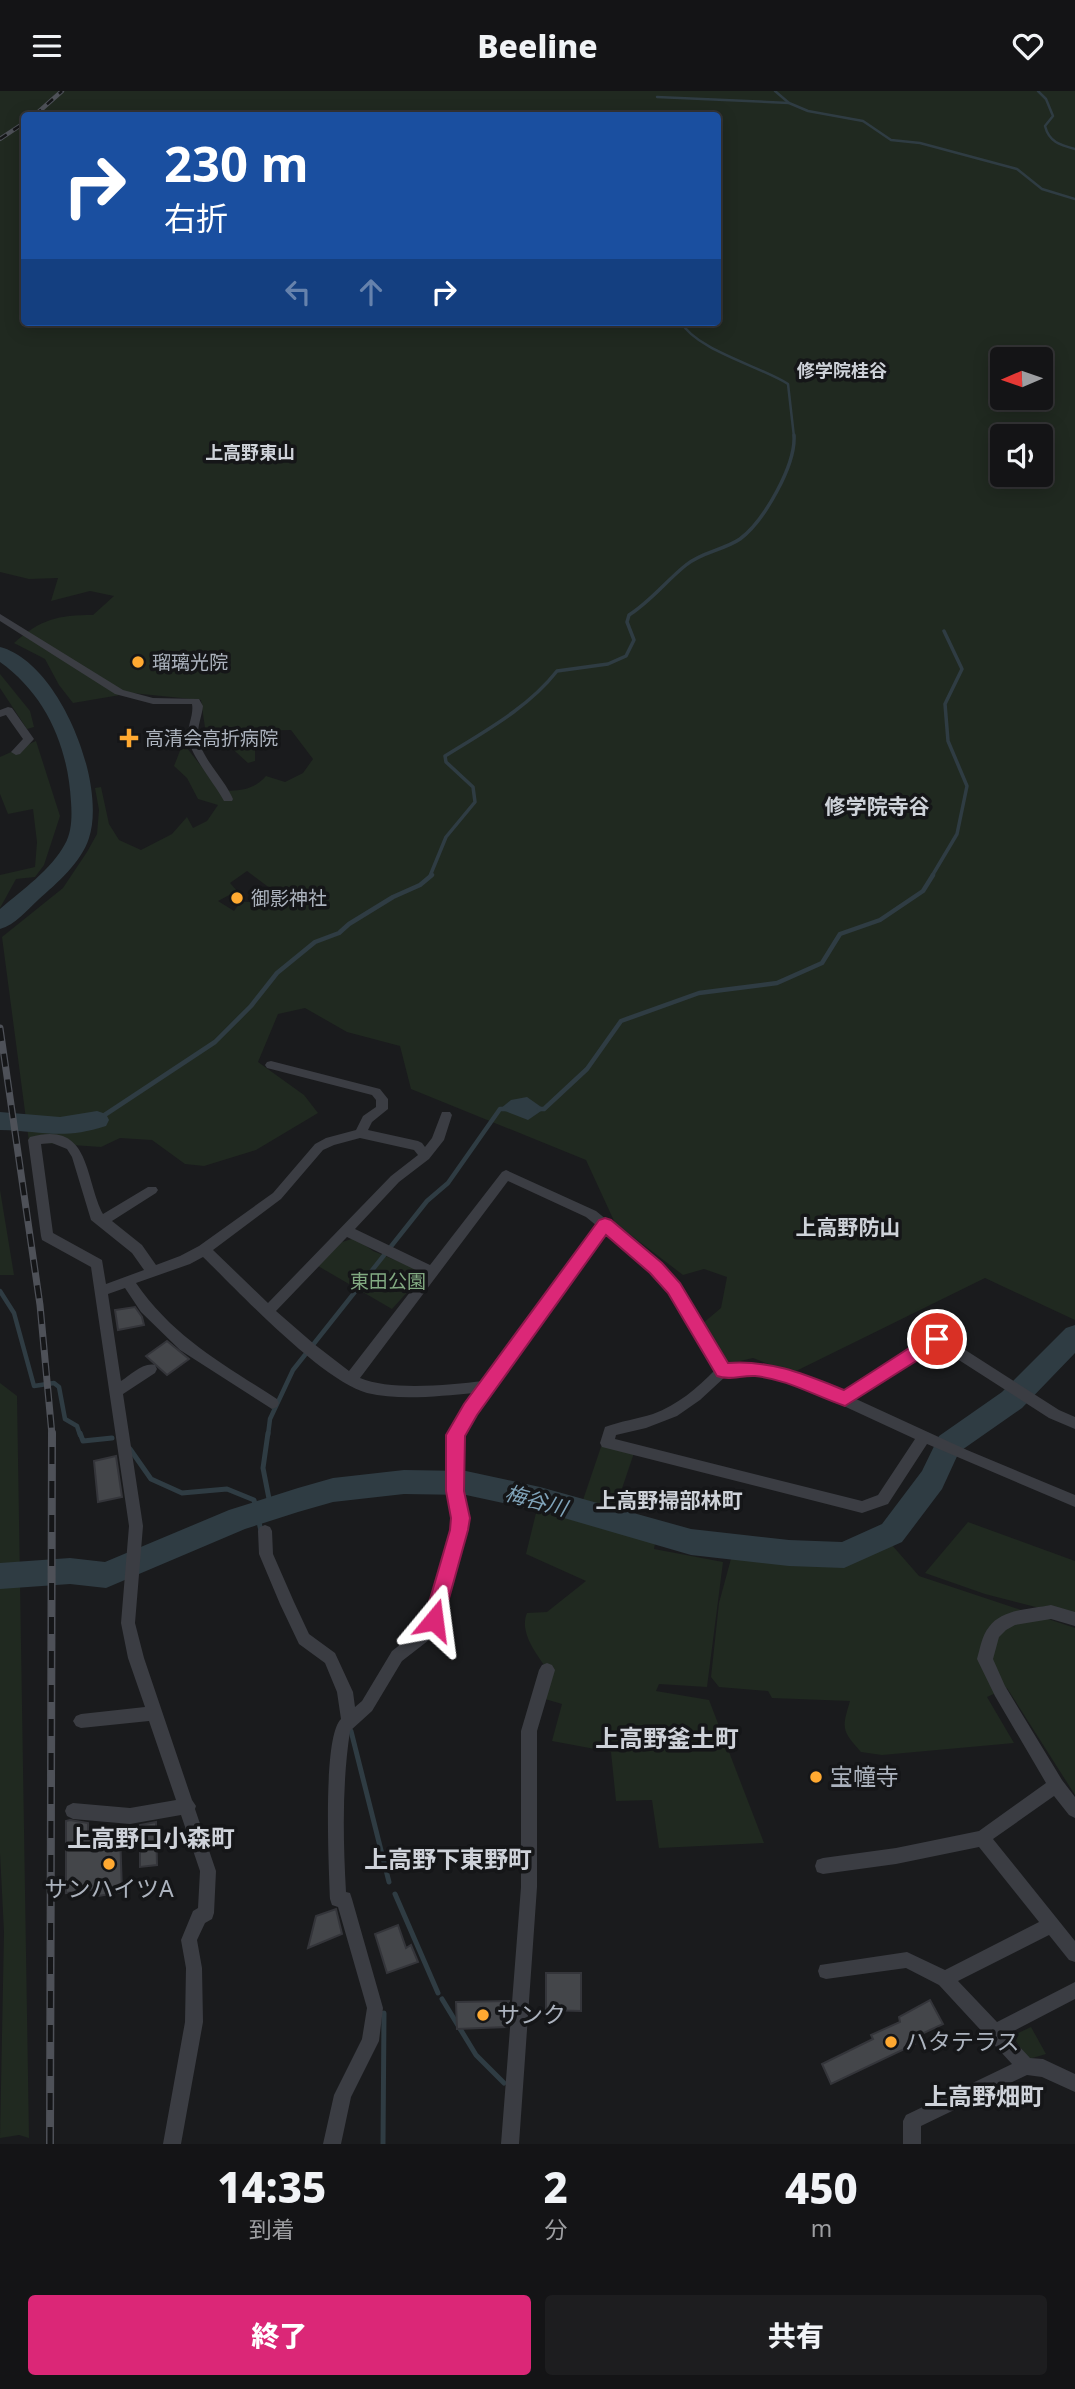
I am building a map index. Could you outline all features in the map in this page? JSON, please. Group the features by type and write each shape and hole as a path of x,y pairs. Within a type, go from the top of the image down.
{"street":[{"path":"0,617 119,692 153,701 195,701 198,706 193,736 196,747 225,790 228,799"},
{"path":"0,714 8,710 29,739 16,752"},
{"path":"271,1065 376,1092 382,1099 382,1109 367,1119 360,1133"},
{"path":"270,1310 395,1179 425,1156 438,1140 446,1115"},
{"path":"101,1291 185,1260 204,1250 277,1196 319,1147 360,1133 418,1146 425,1156"},
{"path":"153,1272 137,1249 96,1216 79,1156 71,1146 53,1138 34,1140 47,1236 97,1264 136,1526 128,1623 136,1658 208,1871 206,1913 199,1917 188,1940 194,1968 194,2022 172,2144"},
{"path":"351,1379 506,1175 591,1214 656,1268 674,1288 723,1371"},
{"path":"104,1220 152,1190"},
{"path":"332,2144 343,2095 370,2041 376,2008 341,1899 335,1827 343,1727 367,1706 397,1656 424,1635 434,1620 459,1530 454,1474 456,1435 470,1409 605,1224"},
{"path":"347,1230 432,1272"},
{"path":"204,1250 333,1368 365,1387 461,1389 489,1386"},
{"path":"128,1282 146,1308 185,1346 272,1403"},
{"path":"845,1399 937,1339 1054,1414 1075,1423"},
{"path":"923,1437 883,1500 862,1507 607,1443 610,1431 659,1420 679,1410 723,1371 754,1369 796,1378 923,1437 1075,1501"},
{"path":"116,1392 150,1370"},
{"path":"265,1531 266,1554 281,1591 304,1639 330,1658 345,1692 349,1720"},
{"path":"1075,1619 1051,1612 1013,1619 993,1633 985,1659 1000,1691 1056,1785 1075,1810"},
{"path":"510,2144 529,1887 529,1731 547,1670"},
{"path":"80,1721 155,1713"},
{"path":"823,1866 897,1856 982,1838 1056,1785"},
{"path":"73,1811 130,1816 188,1806"},
{"path":"982,1838 1075,1954"},
{"path":"945,1979 1052,1924"},
{"path":"826,1972 906,1960 945,1979 1026,2066"},
{"path":"995,2032 1075,1990"},
{"path":"912,2144 912,2121 1026,2066 1043,2068 1075,2083"}],"green space":[{"path":"0,91 1075,91 1075,1320 985,1278 792,1373 753,1358 723,1365 702,1324 721,1308 727,1277 704,1269 683,1275 615,1223 586,1160 411,1089 400,1046 347,1032 305,1008 278,1014 258,1062 304,1095 318,1113 256,1150 204,1166 185,1164 152,1140 120,1138 101,1147 29,1142 2,937 63,888 87,852 97,834 99,810 95,788 101,787 109,824 119,840 141,850 172,834 187,817 193,828 207,821 218,805 198,799 187,778 174,766 183,743 220,790 245,789 266,776 285,782 303,773 313,759 291,730 255,731 255,761 248,763 225,742 207,741 201,700 132,693 73,703 59,685 45,659 14,643 50,620 93,615 114,596 90,591 51,601 58,578 29,579 0,572","holes":["247,871 275,892 269,896 273,900 241,901 234,911 218,901 237,891 230,883"]},
{"path":"0,674 30,711 34,727 27,729 0,688"},
{"path":"36,741 60,816 44,865 35,877 16,879 0,908 0,875 35,867 37,842 33,809 8,814 0,794 0,757"},
{"path":"0,1190 14,1275 0,1275"},
{"name":"東田公園","path":"355,1238 373,1251 415,1268 420,1278 392,1309 318,1266 342,1242"},
{"path":"0,1383 17,1396 29,2138 19,2135 0,2138 4,1932 0,1853"},
{"path":"602,1444 634,1453 615,1509 583,1500"},
{"path":"538,1505 601,1526 656,1538 654,1549 723,1562 707,1687 659,1684 656,1691 709,1700 764,1843 659,1848 652,1800 616,1801 611,1752 552,1741 562,1704 545,1699 551,1675 528,1637 525,1621 527,1613 547,1612 586,1581 526,1554"},
{"path":"968,1522 1075,1561 1075,1617 985,1594 925,1573"},
{"path":"891,1544 919,1576 1075,1628 1075,1795 1007,1688 987,1697 1014,1743 882,1755 861,1752 850,1739 845,1723 850,1701 772,1698 768,1691 719,1687 711,1677 719,1603 732,1555 846,1562"},
{"path":"1031,2027 1046,2054 1029,2059 1012,2036"}],"shaded area":[{"path":"527,1097 544,1109 528,1120 500,1109 511,1100"}],"building":[{"path":"135,1307 144,1325 118,1330 115,1310"},
{"path":"167,1341 189,1359 167,1375 146,1356"},
{"path":"116,1456 122,1497 98,1502 94,1461"},
{"path":"66,1821 88,1823 88,1838 120,1832 122,1892 98,1896 98,1889 66,1893"},
{"path":"156,1822 157,1865 140,1867 140,1825"},
{"path":"336,1909 342,1934 308,1948 316,1916"},
{"path":"398,1925 406,1948 411,1945 418,1962 387,1973 375,1934"},
{"path":"546,1973 581,1973 581,2011 546,2010"},
{"name":"ハタテラス","path":"930,2000 943,2024 913,2038 915,2044 831,2084 822,2064 873,2039 871,2035 900,2022 899,2017"},
{"name":"サンク","path":"509,2001 507,2027 457,2029 456,2002"}],"waterway":[{"path":"775,91 789,103"},
{"path":"1038,91 1046,99 1053,116 1045,126 1049,136 1060,144 1075,149"},
{"path":"657,97 789,103"},
{"path":"789,103 808,111 863,121 891,140 920,143 1017,169 1042,189 1075,199"},
{"path":"684,326 700,341 788,384 794,436"},
{"path":"430,876 446,837 475,802 473,787 446,762 445,756 519,708 557,671 608,664 626,656 634,640 627,622 629,615 692,561 740,539 759,519 784,476 790,461 794,436"},
{"path":"932,876 957,834 967,786 948,741 945,704 962,669 944,631"},
{"path":"0,653 35,682 60,720 76,763 82,808 78,840 66,859 0,921"},
{"path":"97,1120 215,1042 251,1006 277,973 315,942 339,933 349,924 393,897 420,885 432,875"},
{"path":"539,1109 544,1109 587,1069 621,1021 699,993 777,983 822,963 840,934 880,920 923,891 933,875"},
{"path":"268,1435 270,1419 293,1370 427,1201 448,1183 500,1109 506,1109"},
{"path":"0,1121 60,1127 97,1120"},
{"path":"0,1291 14,1313 34,1386 54,1383 59,1387 65,1419 77,1426 80,1435"},
{"name":"梅谷川","path":"0,1576 70,1571 106,1575 239,1519 298,1500 333,1490 404,1482 466,1483 540,1499 691,1542 789,1553 844,1555 892,1533 932,1480 949,1444 1012,1400 1075,1336"},
{"path":"80,1433 83,1441 112,1438"},
{"path":"268,1433 263,1468 271,1509"},
{"path":"130,1449 151,1479 182,1493 227,1489 254,1500 261,1531"},
{"path":"351,1731 389,1882"},
{"path":"395,1894 438,1993"},
{"path":"442,1999 476,2055 504,2083"},
{"path":"383,2144 384,2013"}],"railway":[{"path":"38,112 62,91"},
{"path":"0,139 21,125"},
{"path":"0,1028 40,1305 52,1435"},
{"path":"50,2144 52,1435"}],"place":[{"name":"瑠璃光院","path":"138,662"},
{"name":"高清会高折病院","path":"129,738"},
{"name":"御影神社","path":"237,898"},
{"name":"宝幢寺","path":"816,1777"},
{"name":"サンハイツA","path":"109,1864"},
{"name":"サンク","path":"483,2015"},
{"name":"ハタテラス","path":"891,2042"}],"district":[{"name":"修学院桂谷","path":"842,371"},
{"name":"上高野東山","path":"250,453"},
{"name":"修学院寺谷","path":"877,807"},
{"name":"上高野防山","path":"848,1228"},
{"name":"上高野掃部林町","path":"669,1501"},
{"name":"上高野釜土町","path":"667,1739"},
{"name":"上高野口小森町","path":"151,1839"},
{"name":"上高野下東野町","path":"448,1860"},
{"name":"上高野畑町","path":"984,2097"}],"route":[{"path":"434,1620 459,1530 460,1518 455,1491 456,1435 470,1409 605,1224 656,1268 674,1288 723,1371 754,1369 796,1378 845,1399 937,1339"}]}
